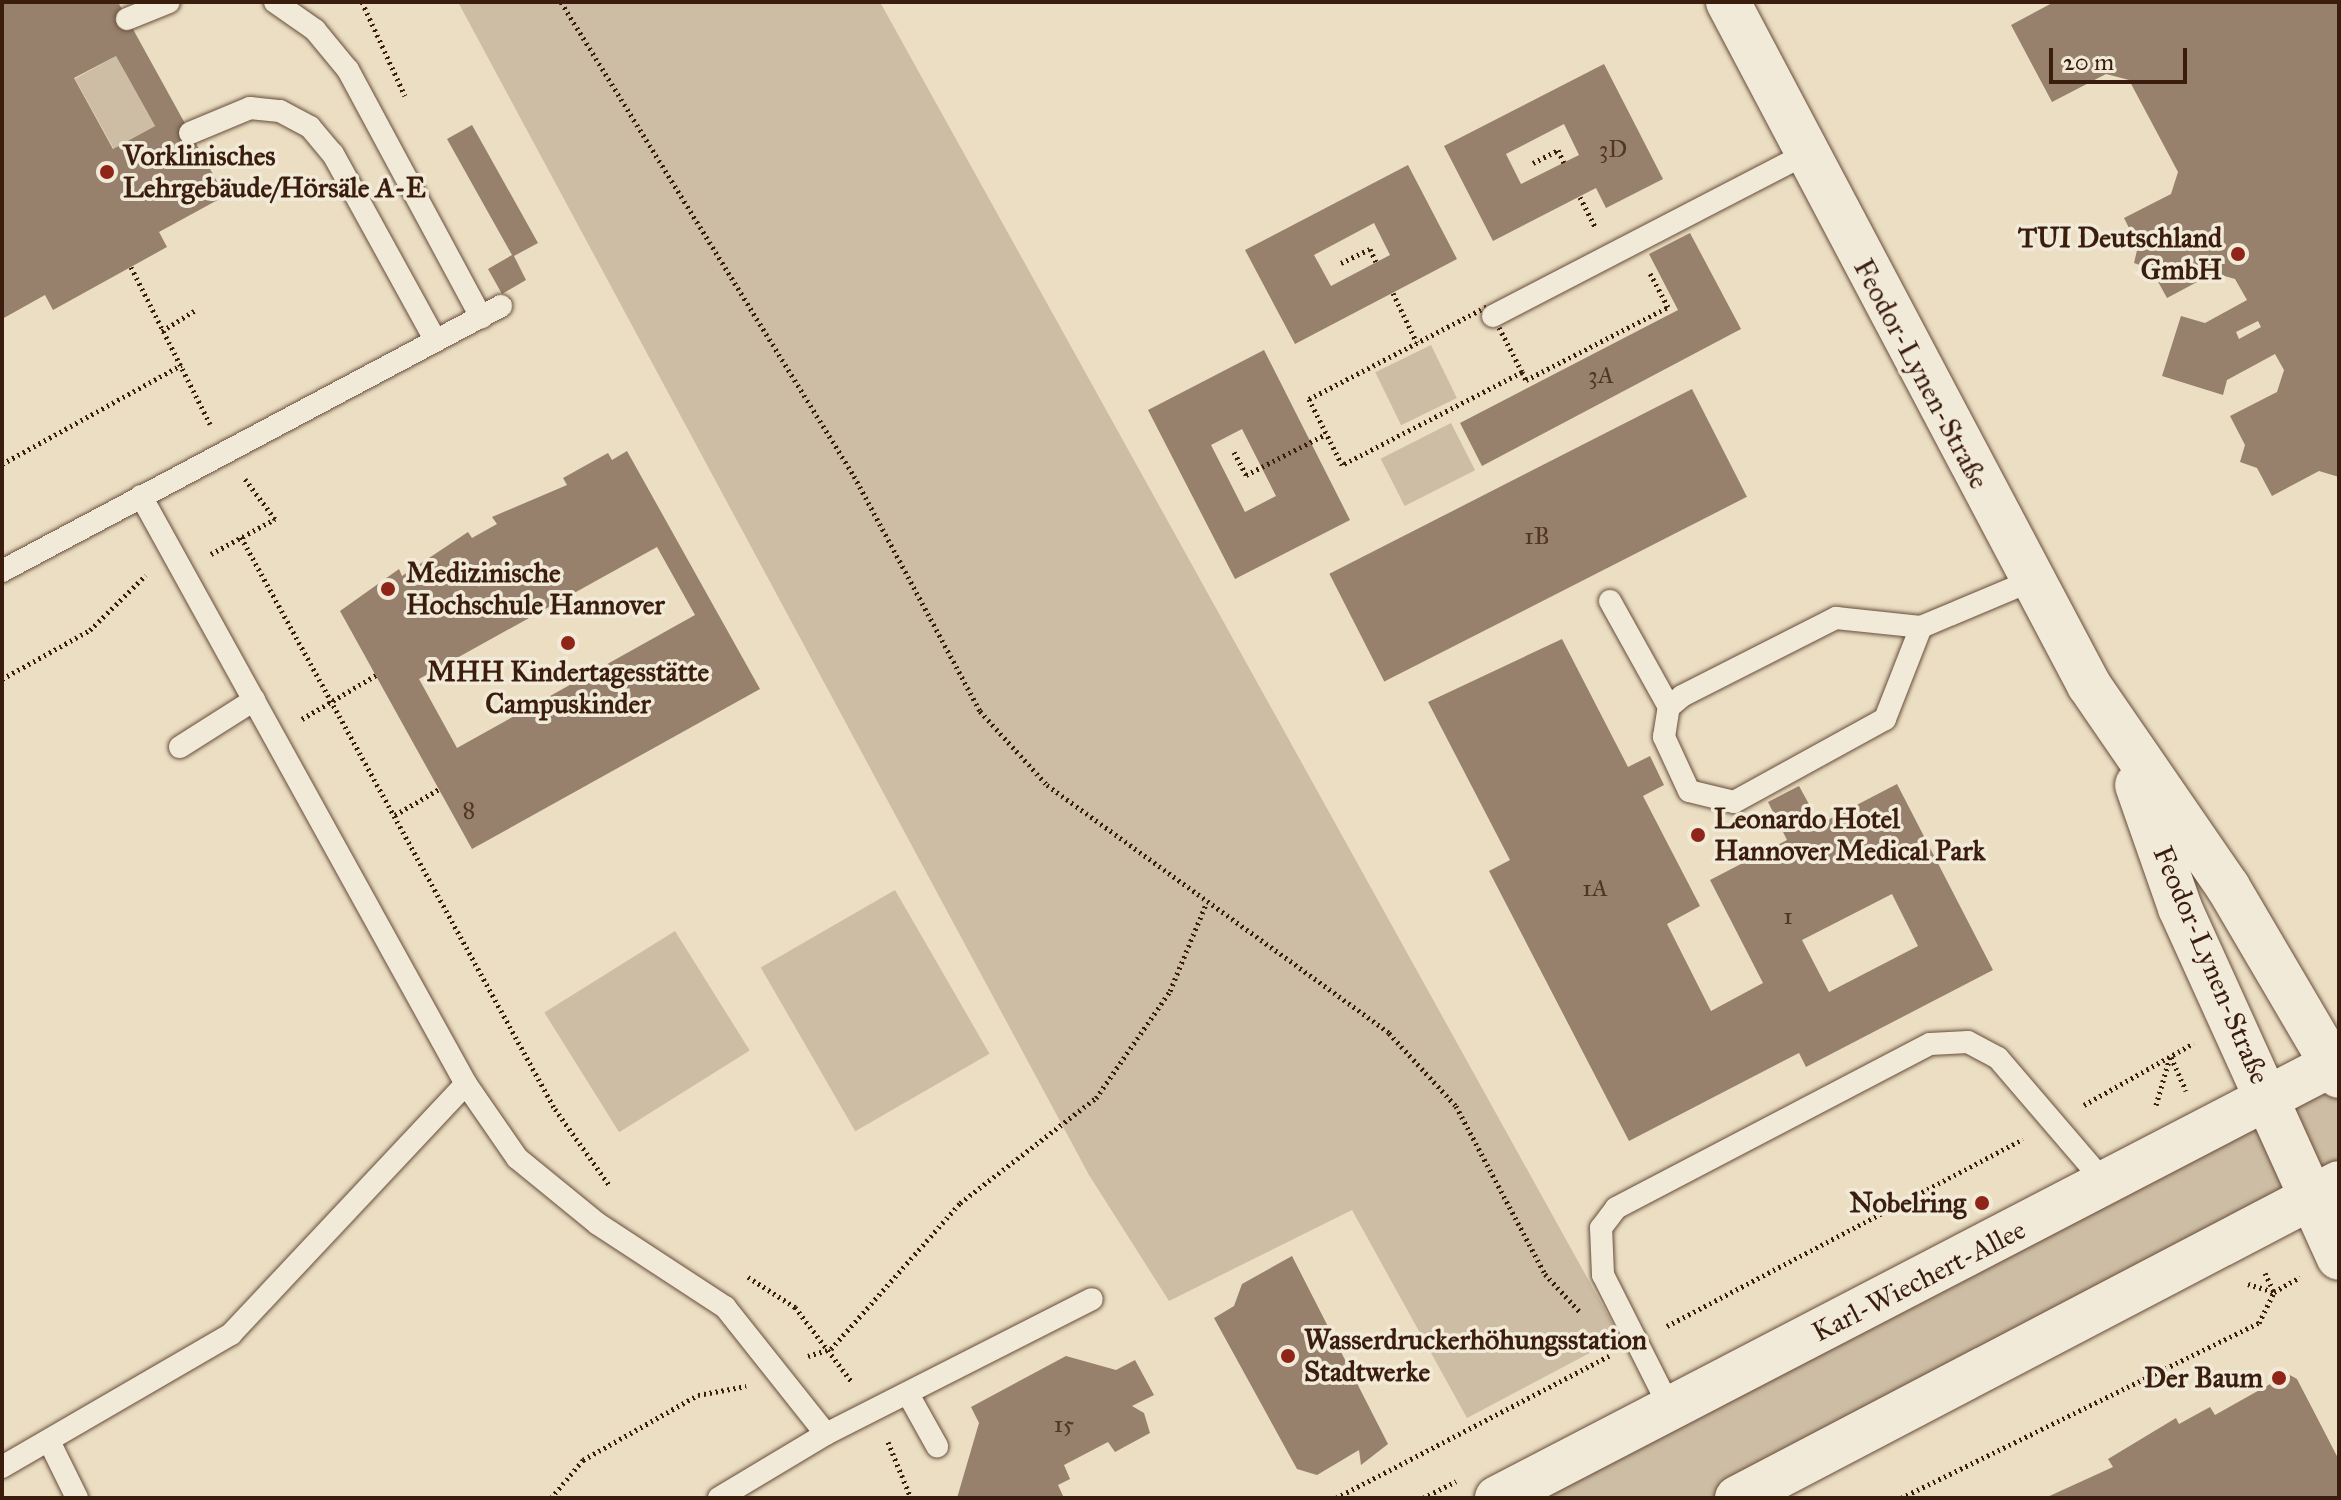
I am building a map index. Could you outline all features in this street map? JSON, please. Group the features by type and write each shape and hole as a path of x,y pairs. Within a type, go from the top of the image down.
{"street":[{"name":"Feodor-Lynen-Straße","path":"1728,2 1805,154 2121,742 2228,887 2337,1067"},
{"name":"Feodor-Lynen-Straße","path":"2121,742 2180,908 2268,1099"},
{"name":"Karl-Wiechert-Allee","path":"1497,1498 2268,1099 2337,1067"},
{"path":"2268,1099 2324,1190 2339,1258"},
{"path":"1737,1498 2324,1190"}],"lane":[{"path":"127,19 169,2"},
{"path":"275,2 315,30 348,70 481,317"},
{"path":"190,133 250,108 280,111 310,127 333,154 436,341"},
{"path":"1493,316 1805,154"},
{"path":"2,571 501,306"},
{"path":"141,496 466,1084 517,1158 598,1224 725,1307 777,1366 826,1434"},
{"path":"1669,707 1836,618 1921,627 2033,580"},
{"path":"1610,601 1669,707 1664,737 1689,791 1734,802 1885,719 1921,627"},
{"path":"180,747 254,700"},
{"path":"1670,1408 1624,1353 1599,1253 1601,1228 1616,1208 1930,1044 1983,1049 2056,1121 2106,1184"},
{"path":"2,1467 231,1334 466,1084"},
{"path":"719,1498 826,1434 1092,1299"},
{"path":"908,1394 937,1446"},
{"path":"49,1441 77,1498"}],"path":[{"path":"362,2 412,112"},
{"path":"561,2 854,476 980,711 1047,785 1206,904 1389,1033 1456,1106 1545,1274 1586,1319"},
{"path":"1533,163 1558,150 1564,163"},
{"path":"1580,197 1598,233"},
{"path":"1341,263 1370,249 1376,262"},
{"path":"131,267 225,452 275,519 209,555"},
{"path":"1393,293 1417,343"},
{"path":"1488,306 1522,372 1342,465 1309,399 1417,343 1488,306"},
{"path":"162,331 194,311"},
{"path":"2,464 181,365"},
{"path":"1234,452 1246,475 1326,434"},
{"path":"241,537 555,1109 616,1194"},
{"path":"2,679 90,630 150,571 175,559"},
{"path":"333,701 376,675"},
{"path":"395,815 439,789"},
{"path":"551,1498 583,1460 698,1395 745,1387 777,1366 831,1349 960,1203 1096,1098 1170,991 1206,904"},
{"path":"1336,1498 1624,1353 2056,1121 2170,1056"},
{"path":"744,1275 795,1307 831,1349 872,1412 911,1498"},
{"path":"1901,1498 2259,1323 2274,1292"},
{"path":"1606,1341 1624,1353"}],"shaded area":[{"path":"458,2 880,2 1620,1337 1467,1418 1352,1210 1169,1301 1089,1175"},
{"path":"116,56 155,126 114,149 75,79"},
{"path":"1431,345 1457,398 1401,425 1375,372"},
{"path":"1451,423 1475,470 1405,506 1381,459"},
{"path":"895,890 989,1054 855,1131 761,968"},
{"path":"675,931 750,1051 619,1132 544,1013"},
{"path":"2339,1061 2339,1183 1731,1498 1495,1498"}],"building":[{"name":"Vorklinisches Lehrgebäude/Hörsäle A-E","path":"2,2 118,2 225,196 159,232 167,247 53,310 45,295 2,319","holes":["116,56 155,126 113,149 74,78"]},
{"name":"TUI Deutschland GmbH","path":"2054,2 2339,2 2339,477 2319,471 2272,496 2257,468 2240,462 2245,445 2230,416 2277,392 2284,370 2275,354 2227,380 2223,395 2162,376 2181,316 2205,323 2247,300 2235,279 2214,273 2167,298 2151,269 2134,263 2138,246 2124,218 2171,194 2178,172 2129,80 2106,74 2052,102 2011,25","holes":["2258,321 2261,327 2239,339 2236,332"]},
{"path":"1604,64 1663,179 1606,208 1596,188 1493,241 1444,146","holes":["1564,124 1579,155 1521,184 1506,154"]},
{"path":"472,125 538,243 514,256 526,280 502,294 488,269 512,255 447,139"},
{"path":"1408,165 1457,259 1295,344 1245,250","holes":["1374,223 1390,255 1331,286 1314,255"]},
{"path":"1690,233 1741,329 1482,466 1460,423 1678,310 1649,254"},
{"path":"1264,350 1350,520 1235,579 1148,410","holes":["1242,429 1276,496 1245,512 1211,445"]},
{"path":"1692,389 1747,497 1384,682 1329,574"},
{"path":"627,451 760,689 472,849 340,611 399,569 402,576 468,532 472,538 497,524 492,517 567,485 563,478 608,453 612,460","holes":["657,547 695,615 457,748 419,679"]},
{"path":"1562,639 1628,767 1650,756 1664,785 1643,796 1700,906 1667,924 1711,1011 1763,983 1710,880 1787,840 1768,802 1799,786 1820,824 1897,784 1993,970 1806,1067 1799,1053 1629,1141 1489,871 1510,860 1428,702","holes":["1892,894 1918,946 1829,992 1802,940"]},
{"name":"Wasserdruckerhöhungsstation Stadtwerke","path":"1292,1256 1388,1444 1361,1465 1359,1450 1317,1475 1297,1469 1214,1318 1234,1306 1242,1284"},
{"path":"1066,1356 1116,1370 1135,1360 1154,1395 1132,1406 1144,1413 1150,1433 1115,1452 1108,1442 1064,1465 1070,1479 1058,1485 1064,1498 957,1498 979,1423 971,1407"},
{"path":"2288,1374 2297,1379 2339,1460 2339,1498 2045,1498 2113,1467 2108,1459 2176,1418 2179,1424 2210,1407 2215,1415"}],"place":[{"name":"Vorklinisches Lehrgebäude/Hörsäle A-E","path":"107,172"},
{"name":"TUI Deutschland GmbH","path":"2238,254"},
{"name":"Medizinische Hochschule Hannover","path":"388,589"},
{"name":"MHH Kindertagesstätte Campuskinder","path":"568,643"},
{"name":"Leonardo Hotel Hannover Medical Park","path":"1698,835"},
{"name":"Nobelring","path":"1982,1203"},
{"name":"Wasserdruckerhöhungsstation Stadtwerke","path":"1288,1356"},
{"name":"Der Baum","path":"2279,1378"}]}
